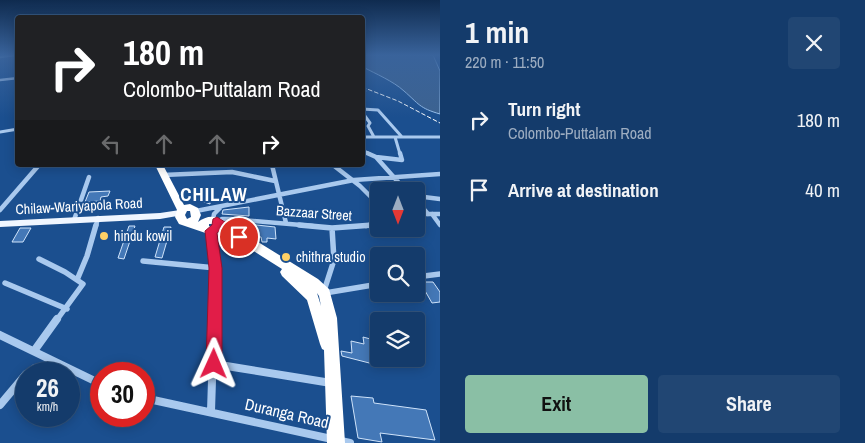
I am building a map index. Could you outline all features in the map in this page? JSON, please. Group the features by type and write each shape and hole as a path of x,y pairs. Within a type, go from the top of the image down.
{"highway":[{"path":"160,167 169,186 187,214 233,238 321,295 330,318 331,357 341,442"}],"main road":[{"name":"Chilaw-Wariyapola Road","path":"0,224 187,214"}],"street":[{"path":"0,80 15,78"},
{"path":"365,111 378,110 402,137"},
{"path":"365,116 370,123 368,126 374,137"},
{"path":"0,132 15,130"},
{"path":"365,137 440,137"},
{"path":"365,152 376,157 402,160 395,137"},
{"path":"376,157 398,182"},
{"path":"0,210 37,167"},
{"path":"272,167 286,223"},
{"path":"336,167 354,180 370,196"},
{"path":"163,175 232,172 275,181"},
{"path":"187,214 354,180 440,174"},
{"path":"74,220 89,177"},
{"path":"425,198 440,199"},
{"path":"211,411 216,268 211,226 214,214 222,207"},
{"path":"425,208 440,225"},
{"path":"425,214 440,214"},
{"path":"77,280 87,256 98,218"},
{"name":"Bazzaar Street","path":"211,226 227,218 332,228 370,226"},
{"path":"321,295 334,265 335,244 332,228"},
{"path":"34,351 67,309 83,284 65,272 39,259"},
{"path":"143,261 216,268"},
{"path":"425,276 440,274"},
{"path":"5,284 67,309"},
{"path":"321,295 370,286"},
{"path":"0,335 57,362"},
{"path":"214,364 334,383"},
{"path":"0,405 15,387"},
{"name":"Duranga Road","path":"155,400 211,411 341,442"}],"water":[{"path":"380,76 440,76 440,114 423,108 400,87"}],"building":[{"path":"110,191 108,196 101,197 100,201 85,202 89,192"},
{"path":"204,191 211,191 210,204 196,199 196,194 204,194"},
{"path":"249,207 249,216 222,214 223,210"},
{"path":"247,224 275,227 276,239 267,238 267,242 262,242 261,237 253,236 246,232"},
{"path":"129,226 135,226 124,259 118,258"},
{"path":"164,227 171,227 162,258 155,257"},
{"path":"20,228 31,228 23,242 12,242"},
{"path":"425,282 433,282 440,292 440,302 432,303 425,291"},
{"path":"363,337 370,339 370,363 342,356 341,351 352,353 351,341 364,344"},
{"path":"351,396 373,398 374,403 426,410 435,440 380,433 382,442 358,438"}],"railway":[{"path":"365,88 398,101 440,123"}],"place":[{"name":"hindu kowil","path":"104,236"},
{"name":"chithra studio","path":"286,257"}],"district":[{"name":"CHILAW","path":"214,194"}],"route":[{"path":"214,364 216,268 210,231 216,229 217,222 239,237"}]}
